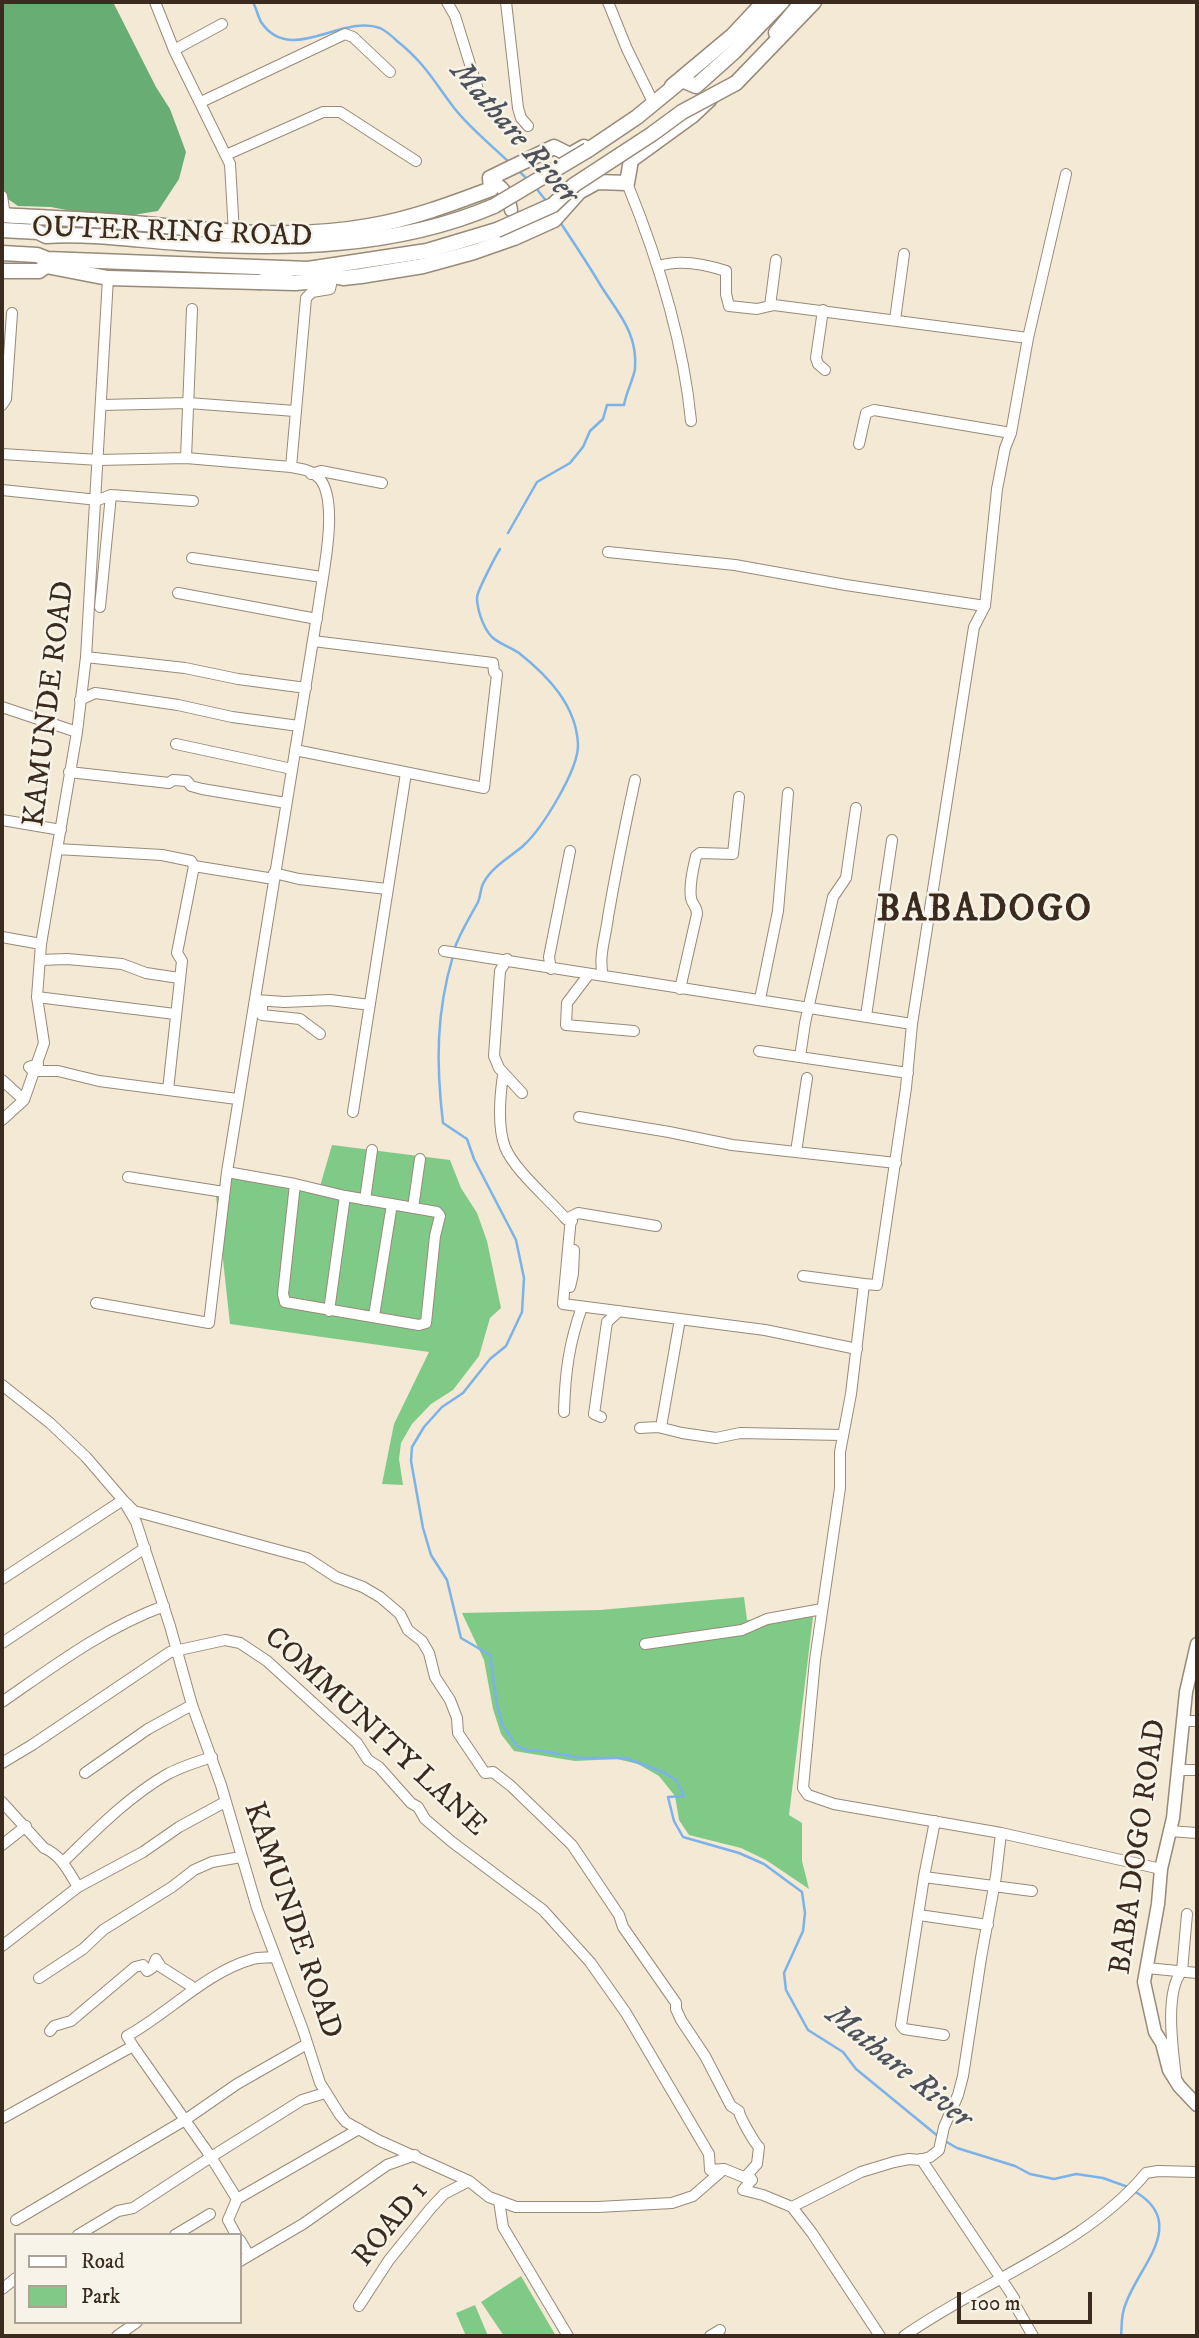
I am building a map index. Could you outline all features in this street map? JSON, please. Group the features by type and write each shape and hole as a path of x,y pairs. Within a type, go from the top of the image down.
{"main road":[{"path":"570,155 618,126 652,100 723,44 764,2"},
{"name":"OUTER RING ROAD","path":"2,230 247,247 300,246 425,230 494,206 597,145 682,80 696,86 782,2"},
{"path":"582,191 597,182 627,183 631,160 703,106 755,55 802,2"},
{"name":"OUTER RING ROAD","path":"2,271 42,263 301,270 427,251 478,237 554,205 574,185 682,111 736,83 814,2"},
{"name":"OUTER RING ROAD","path":"4,215 134,223 234,233 287,233 370,226 424,214 491,183 554,148 570,155"},
{"name":"OUTER RING ROAD","path":"2,254 108,278 308,282 333,276 343,278 423,265 474,251 554,220 582,191"},
{"path":"260,282 301,270"}],"street":[{"path":"155,2 174,50 226,155 232,174 234,233"},
{"path":"447,2 455,16 478,90"},
{"path":"506,2 518,108 521,118 528,126"},
{"path":"608,2 652,100"},
{"path":"174,50 222,24"},
{"path":"201,102 345,34 353,37 390,72"},
{"path":"226,155 332,110 340,112 416,161"},
{"path":"570,155 561,151 565,171 582,191"},
{"path":"803,1276 877,1285 896,1163 912,1024 974,627 985,606 997,489 1066,174"},
{"path":"491,183 503,189 511,210"},
{"path":"627,183 659,266 688,386 691,421"},
{"path":"2,196 4,215"},
{"path":"895,320 904,254"},
{"path":"771,306 776,260"},
{"path":"659,266 668,263 691,263 710,265 726,271 726,294 730,306 757,309 774,304 1028,338"},
{"path":"290,467 306,298 312,292 330,289 333,276"},
{"name":"KAMUNDE ROAD","path":"2,1120 24,1100 44,1043 37,997 41,944 86,657 108,278"},
{"path":"186,458 192,309"},
{"path":"823,310 816,358 825,370"},
{"path":"3,401 6,345 12,313"},
{"path":"101,405 188,403 295,411"},
{"path":"859,444 866,413 874,410 1011,433"},
{"path":"2,454 99,460 186,458 309,470 320,478 327,492 330,511 317,619 274,876 259,1000 237,1098 209,1323 96,1303"},
{"path":"320,478 311,474 321,471 382,483"},
{"path":"2,490 98,500 111,495 193,501"},
{"path":"100,607 111,495"},
{"path":"608,552 735,565 985,606"},
{"path":"192,558 322,577"},
{"path":"178,593 317,619"},
{"path":"295,750 484,788 498,674 494,673 493,663 313,641"},
{"path":"86,657 185,668 306,688"},
{"path":"80,700 95,694 110,695 299,726"},
{"path":"2,707 76,732"},
{"path":"176,744 292,769"},
{"path":"69,772 169,783 173,780 187,781 191,786 202,789 286,803"},
{"path":"353,1112 406,773"},
{"path":"603,976 602,950 616,866 635,780"},
{"path":"760,999 778,911 788,793"},
{"path":"680,989 696,914 691,893 696,856 700,853 733,854 739,797"},
{"path":"800,1057 805,1023 834,897 846,878 856,808"},
{"path":"2,820 61,830"},
{"path":"866,1016 892,841"},
{"path":"57,849 162,855 191,861 194,866 177,953 182,959 168,1090"},
{"path":"551,969 549,957 569,851"},
{"path":"194,866 387,889"},
{"path":"2,937 41,944"},
{"path":"446,951 912,1024"},
{"path":"40,960 67,959 122,964 146,973 179,978"},
{"path":"507,959 500,971 494,1056 499,1068 522,1093"},
{"path":"589,974 567,1003 566,1025 634,1031"},
{"path":"37,997 175,1014"},
{"path":"259,1000 330,1000 370,1005"},
{"path":"259,1000 261,1015 300,1019 320,1034"},
{"path":"759,1051 908,1073"},
{"path":"38,1064 29,1067 34,1071 58,1071 99,1081 237,1098"},
{"path":"503,1075 500,1095 504,1146 512,1158 569,1218 574,1263 569,1291"},
{"path":"796,1152 807,1078"},
{"path":"2,1080 24,1100"},
{"path":"579,1117 732,1145 896,1163"},
{"path":"365,1200 372,1150"},
{"path":"413,1208 420,1159"},
{"path":"227,1172 295,1184 365,1200 438,1212 440,1216 435,1236 426,1323 419,1325 285,1302 283,1297 295,1184"},
{"path":"128,1177 224,1192"},
{"path":"329,1311 345,1196"},
{"path":"374,1316 392,1204"},
{"path":"569,1218 578,1213 656,1226"},
{"path":"569,1218 563,1304 765,1330 857,1349"},
{"path":"864,1284 857,1349 839,1452 840,1488 822,1609 803,1788 808,1796 834,1804 1001,1833 1161,1869"},
{"path":"564,1412 565,1370 572,1335 582,1307"},
{"path":"601,1417 594,1414 607,1322 618,1312"},
{"path":"661,1427 680,1319"},
{"name":"KAMUNDE ROAD","path":"2,1385 56,1428 86,1457 123,1500 136,1522 164,1606 192,1705 212,1756 241,1857 275,1957 325,2093 346,2123 469,2181 499,2202 516,2207 672,2203 693,2196 724,2169"},
{"path":"640,1428 661,1427 716,1438 740,1433 842,1435"},
{"path":"2,1579 123,1500 134,1511 307,1558 336,1577 371,1592 400,1614 408,1630 422,1641 429,1653 435,1677 450,1700 457,1718 458,1733 475,1761 485,1773 493,1772 512,1786 579,1853 619,1915 623,1927 676,2003 681,2020 759,2147 757,2164 748,2174 752,2180 743,2190 792,2207 812,2232 880,2336"},
{"path":"2,1643 145,1548"},
{"path":"2,1702 87,1643 118,1625 164,1606"},
{"path":"645,1644 741,1630 767,1619 822,1609"},
{"name":"COMMUNITY LANE","path":"2,1763 175,1650 225,1640 240,1643 357,1743 368,1760 379,1767 411,1803 418,1807 425,1819 543,1910 590,1962 626,2013 709,2154 710,2170 724,2169 752,2180"},
{"name":"BABA DOGO ROAD","path":"1197,1644 1195,1666 1186,1692 1173,1818 1161,1869 1158,1904 1144,1982 1155,2032 1169,2070 1179,2086 1197,2105"},
{"path":"85,1773 148,1729 192,1705"},
{"path":"1184,1721 1197,1721"},
{"path":"63,1862 108,1819 151,1784 169,1773 212,1756"},
{"path":"1179,1770 1197,1770"},
{"path":"2,1802 44,1848 63,1862 78,1887"},
{"path":"2,1946 78,1887 143,1852 179,1827 225,1802"},
{"path":"935,1821 901,2027 943,2035"},
{"path":"2,1845 26,1826"},
{"path":"1169,1830 1197,1833"},
{"path":"792,2207 861,2172 884,2164 933,2156 939,2150 944,2127 961,2086 995,1885 1001,1833"},
{"path":"39,1978 82,1949 120,1918 172,1887 194,1870 212,1861 241,1857"},
{"path":"924,1877 1032,1891"},
{"path":"1176,2078 1170,2024 1176,1978 1182,1971 1186,1914"},
{"path":"919,1915 988,1925"},
{"path":"237,2199 127,2036 210,1979 253,1959 275,1957"},
{"path":"50,2031 54,2026 71,2021 135,1967 143,1965 147,1971 152,1968 156,1959 161,1967 191,1986 192,1991"},
{"path":"1147,1968 1197,1973"},
{"path":"16,2220 307,2044"},
{"path":"3,2118 133,2046"},
{"path":"81,2233 117,2211 133,2208 302,2100 325,2093"},
{"path":"235,2233 228,2220 237,2199 359,2129"},
{"path":"244,2258 303,2224 387,2165 415,2155"},
{"path":"921,2159 1014,2298 1011,2301 1033,2336"},
{"path":"904,2336 947,2307 1035,2260 1127,2196 1146,2173 1197,2172"},
{"name":"ROAD 1","path":"359,2306 390,2260 431,2208 444,2194 469,2181"},
{"path":"499,2202 503,2227 568,2336"},
{"path":"178,2233 209,2214"},
{"path":"117,2336 134,2324"},
{"path":"710,2336 720,2330"}],"green space":[{"path":"2,2 113,2 170,109 186,152 179,179 158,211 133,215 87,214 51,207 18,206 2,195"},
{"path":"332,1145 450,1160 461,1188 477,1213 487,1241 501,1308 490,1318 479,1356 453,1390 431,1404 412,1424 401,1443 399,1459 403,1485 382,1484 394,1424 429,1352 230,1324 215,1187 242,1173 318,1193"},
{"path":"744,1597 747,1620 813,1617 789,1815 802,1823 802,1861 809,1889 766,1860 741,1848 689,1835 679,1820 675,1796 659,1776 638,1764 617,1759 575,1761 514,1751 501,1734 493,1709 484,1660 462,1613 600,1610"},
{"path":"521,2276 556,2336 504,2336 481,2302"},
{"path":"475,2305 488,2336 466,2336 456,2313"}],"waterway":[{"name":"Mathare River","path":"253,2 261,22 273,34 287,40 301,40 349,27 380,28 415,57 461,116 509,162"},
{"name":"Mathare River","path":"519,171 529,181"},
{"name":"Mathare River","path":"536,188 547,202"},
{"name":"Mathare River","path":"508,533 537,482 570,463 583,447 590,431 603,419 607,405 624,405 635,369 633,345 626,324 560,222"},
{"name":"Mathare River","path":"454,950 487,877 531,838 558,798 577,755 576,730 559,692 530,662 492,637 481,618 477,597 500,549"},
{"name":"Mathare River","path":"453,956 443,998 439,1039 443,1123 467,1139 474,1159 516,1240 524,1278 522,1312 506,1346 490,1359 463,1393 442,1407 424,1427 412,1447 411,1461 423,1528 431,1555 447,1580 461,1638 490,1655 497,1705 503,1726 517,1746 529,1751 582,1758 626,1758 665,1773 676,1780 684,1796 668,1797 674,1821 683,1837 739,1853 764,1864 802,1892 805,1913 803,1931 784,1973 786,1990 808,2030 843,2052 856,2069 939,2137"},
{"name":"Mathare River","path":"945,2141 957,2148 1015,2166 1030,2174 1054,2179 1076,2174 1103,2178 1128,2187"},
{"name":"Mathare River","path":"1121,2336 1124,2309 1159,2233 1158,2218 1151,2204 1134,2191"}],"district":[{"name":"BABADOGO","path":"985,912"}]}
